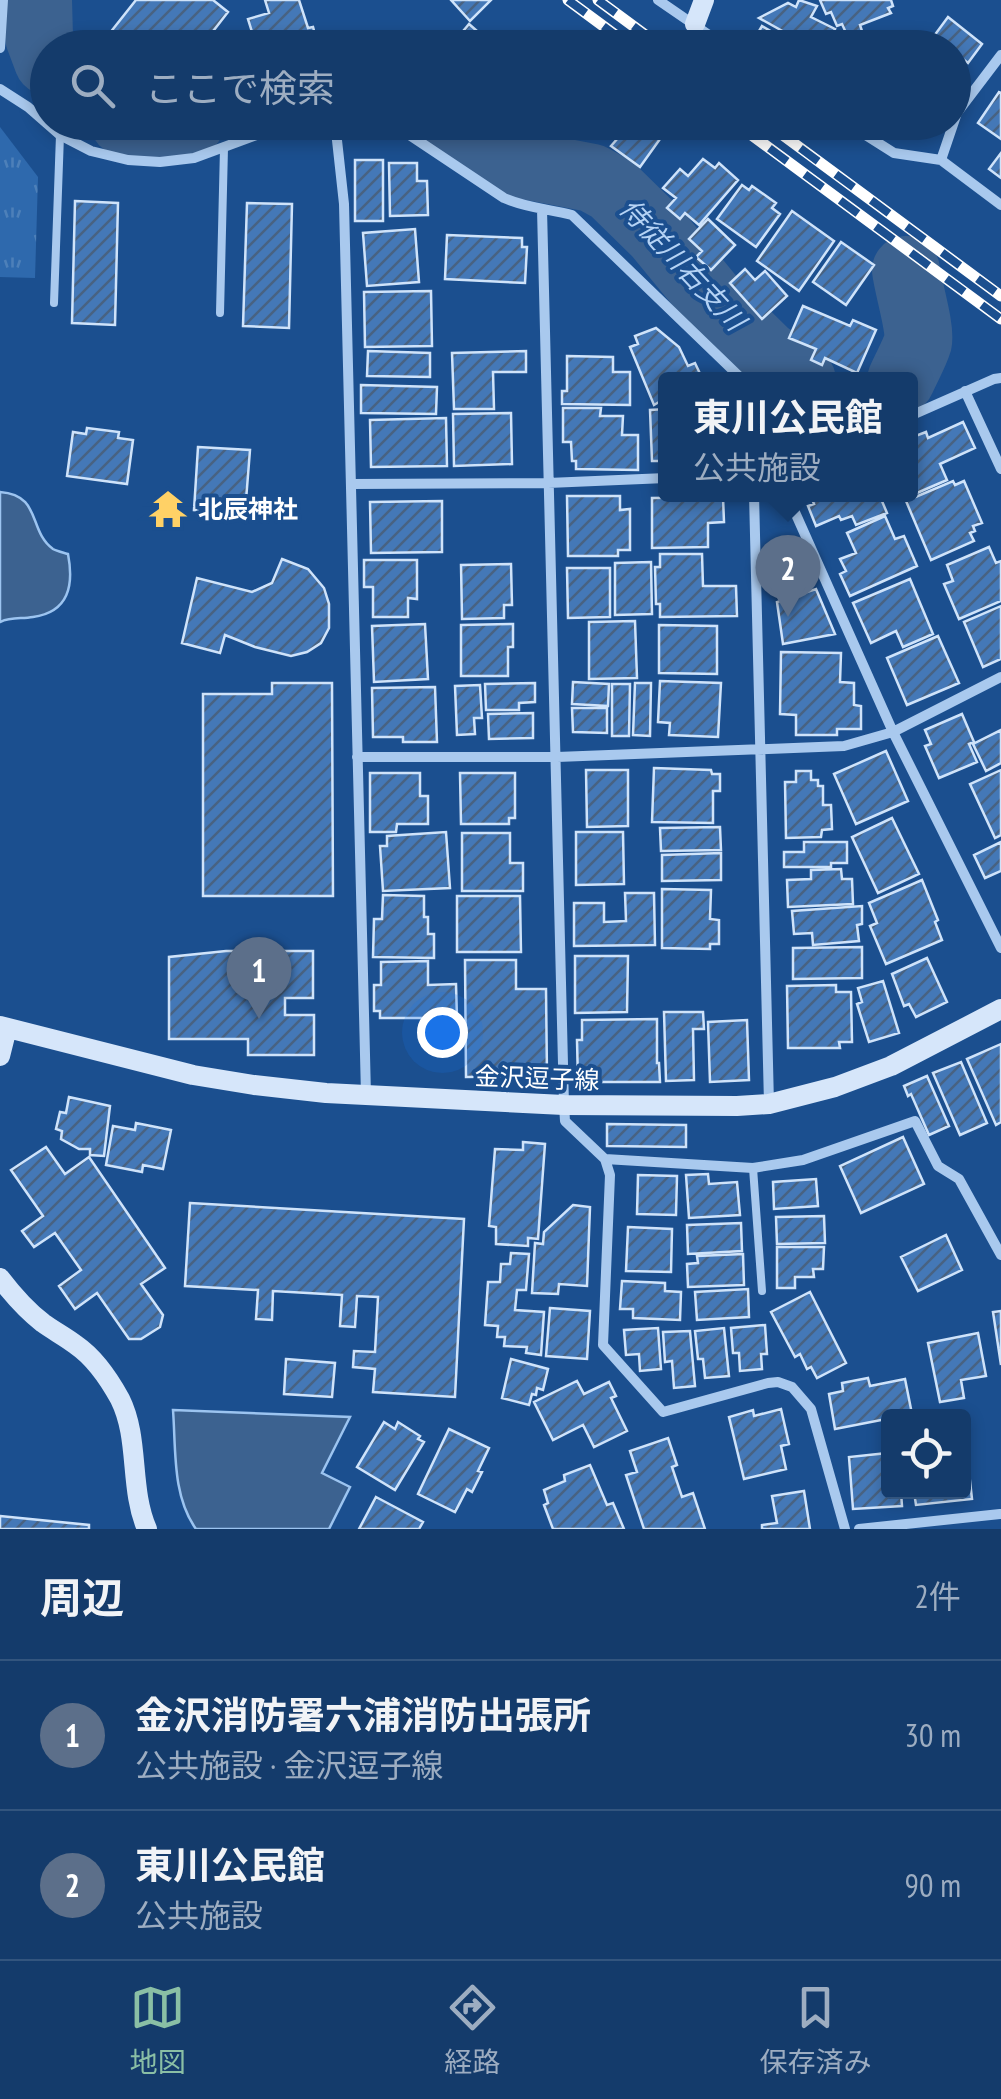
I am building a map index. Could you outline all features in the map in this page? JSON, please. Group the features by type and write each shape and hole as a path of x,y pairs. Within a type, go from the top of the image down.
{"main road":[{"path":"694,24 704,0"},
{"name":"金沢逗子線","path":"3,1027 193,1075 254,1085 564,1105 738,1106 769,1104 835,1087 891,1066 1001,1010"},
{"path":"0,1056 3,1027"},
{"path":"0,1278 20,1304 79,1346 104,1373 122,1403 147,1529"}],"street":[{"path":"0,48 2,0"},
{"path":"658,0 702,30"},
{"path":"971,94 1001,55"},
{"path":"0,89 30,109"},
{"path":"70,140 91,151 128,160 160,162 194,158 245,140"},
{"path":"337,140 344,204 366,1095"},
{"path":"417,140 504,198 521,206 572,215 735,372"},
{"path":"873,140 894,153 941,160 1001,204"},
{"path":"941,160 947,140"},
{"path":"542,209 564,1105 566,1121 605,1159 610,1174 603,1344 663,1412 768,1383 778,1382 792,1388 811,1409 845,1529"},
{"path":"918,413 1001,378"},
{"path":"965,392 1001,469"},
{"path":"351,484 658,478"},
{"path":"754,502 769,1104"},
{"path":"792,502 893,732 1001,948"},
{"path":"357,757 556,758 844,746 893,732 1001,677"},
{"path":"605,1159 753,1168 803,1160 915,1121 938,1166 959,1179 1001,1254"},
{"path":"859,1529 1000,1514"}],"lane":[{"path":"54,303 60,140"},
{"path":"220,313 224,148"},
{"path":"753,1168 762,1291"}],"green space":[{"path":"0,127 38,177 35,278 0,277"}],"shaded area":[{"path":"0,492 22,500 45,542 68,554 70,576 66,595 55,609 45,614 0,622"},
{"path":"173,1410 350,1417 322,1473 350,1487 329,1529 196,1529 179,1487"}],"building":[{"path":"136,0 213,0 228,12 214,30 112,30"},
{"path":"265,0 299,0 308,28 314,30 251,30 248,19 269,13"},
{"path":"451,0 491,0 470,21"},
{"path":"799,0 817,6 811,17 834,30 781,30 759,18 788,3 796,7"},
{"path":"820,0 891,0 893,6 888,8 891,13 860,25 862,30 845,30 842,24 837,26 831,12 826,14"},
{"path":"948,17 964,30 938,30"},
{"path":"971,35 982,44 971,59"},
{"path":"1001,93 1001,139 978,123"},
{"path":"616,140 659,140 640,167 611,146"},
{"path":"1001,153 1001,178 989,169"},
{"path":"703,159 715,168 719,163 738,180 699,225 685,213 680,219 667,208 676,198 663,188 680,169 688,176"},
{"path":"355,160 383,160 383,221 355,221"},
{"path":"389,163 417,163 417,181 427,181 428,215 390,216"},
{"path":"742,185 749,190 752,186 776,203 772,208 780,214 756,247 717,219"},
{"path":"75,201 118,203 115,325 72,323"},
{"path":"247,203 292,204 289,328 243,326"},
{"path":"792,211 834,241 799,291 757,261"},
{"path":"708,219 735,245 711,270 696,257 702,251 689,239"},
{"path":"415,229 419,282 367,286 363,233"},
{"path":"447,235 522,238 522,247 527,247 525,283 445,279"},
{"path":"841,242 874,265 846,305 813,282"},
{"path":"745,269 755,280 765,271 787,296 762,319 730,283"},
{"path":"431,291 432,346 365,347 364,292"},
{"path":"803,306 850,326 853,320 876,330 857,372 825,358 822,365 811,360 816,349 789,338"},
{"path":"656,328 679,347 688,366 695,363 699,372 658,372 658,403 654,405 630,347 638,344 635,336"},
{"path":"368,351 430,353 430,377 367,376"},
{"path":"526,351 526,372 493,372 494,409 454,409 452,353"},
{"path":"567,356 613,357 613,372 630,372 630,405 562,404 562,391 567,391"},
{"path":"361,385 437,387 436,414 361,413"},
{"path":"563,408 601,408 600,416 623,416 622,435 638,435 638,470 576,469 571,442 563,442"},
{"path":"650,410 658,410 658,461 652,461"},
{"path":"511,413 512,464 454,466 453,414"},
{"path":"446,418 447,466 371,467 370,420"},
{"path":"963,422 975,448 940,464 947,480 918,493 918,435 926,432 928,438"},
{"path":"87,428 119,432 118,438 133,440 127,484 67,476 73,432 86,434"},
{"path":"198,447 250,450 245,513 194,510"},
{"path":"953,481 955,485 964,481 982,523 973,526 975,531 970,533 974,541 931,560 906,502 918,502 918,496"},
{"path":"567,496 620,496 620,510 630,509 630,550 618,550 618,556 568,556"},
{"path":"652,498 658,498 658,502 723,502 724,522 708,523 708,547 652,548"},
{"path":"442,501 442,552 371,553 370,502"},
{"path":"882,502 887,513 856,525 852,516 841,520 839,516 816,526 808,506"},
{"path":"885,516 895,539 904,536 917,566 850,596 840,574 846,571 840,559 856,553 847,533"},
{"path":"989,547 996,563 1001,561 1001,601 959,619 944,584 953,581 947,565"},
{"path":"660,554 702,554 703,586 736,586 737,616 660,617 655,567 660,567"},
{"path":"282,559 308,569 324,588 329,628 321,643 291,656 225,635 220,653 182,643 197,578 252,592 272,583"},
{"path":"364,560 417,560 417,599 408,598 408,617 373,617 373,587 364,587"},
{"path":"651,562 652,614 615,615 615,563"},
{"path":"511,564 512,605 504,605 504,618 462,619 461,565"},
{"path":"567,568 610,568 610,617 568,618"},
{"path":"910,579 933,634 903,647 896,631 871,643 853,603"},
{"path":"816,589 835,634 783,644 777,602"},
{"path":"1001,606 1001,659 983,667 964,622"},
{"path":"635,621 637,678 589,679 589,622"},
{"path":"425,624 428,679 374,682 372,626"},
{"path":"513,624 508,676 461,676 461,625"},
{"path":"659,625 717,626 717,674 659,673"},
{"path":"938,636 959,683 907,705 887,658"},
{"path":"781,652 841,653 840,682 854,683 854,705 861,706 861,729 837,729 837,735 796,735 796,715 780,714"},
{"path":"660,681 721,683 718,737 669,735 670,723 658,722"},
{"path":"573,682 609,684 608,706 572,704"},
{"path":"272,683 332,683 333,896 203,896 203,694 272,694"},
{"path":"535,683 535,702 519,703 519,710 486,710 485,684"},
{"path":"635,683 651,683 650,736 633,735"},
{"path":"612,684 630,684 629,736 612,736"},
{"path":"480,685 482,718 474,718 475,734 457,735 455,686"},
{"path":"435,687 437,742 373,737 372,688"},
{"path":"572,708 607,708 607,733 573,732"},
{"path":"533,713 533,738 489,739 488,714"},
{"path":"962,714 974,742 969,744 977,762 939,778 925,746 931,744 925,730"},
{"path":"1001,730 1001,763 986,771 973,744"},
{"path":"886,751 908,801 856,824 834,774"},
{"path":"654,768 711,770 712,774 720,774 720,791 713,791 713,823 652,822"},
{"path":"586,770 628,770 628,826 587,827"},
{"path":"1001,770 1001,835 995,838 970,784"},
{"path":"796,771 811,771 811,780 818,780 818,786 823,786 823,805 831,805 832,829 822,830 821,837 786,838 785,782 796,782"},
{"path":"370,773 420,773 420,796 428,796 428,824 397,824 396,832 370,832"},
{"path":"460,773 515,773 515,818 509,818 509,824 461,824"},
{"path":"892,818 919,874 878,893 852,837"},
{"path":"720,827 721,850 661,851 660,828"},
{"path":"446,832 450,888 383,891 380,846 387,846 387,836"},
{"path":"576,832 623,832 624,884 576,885"},
{"path":"462,833 510,833 510,863 523,863 523,891 462,891"},
{"path":"804,842 847,842 847,863 784,867 784,852 804,852"},
{"path":"1001,842 1001,871 985,878 974,855"},
{"path":"721,853 721,880 662,881 662,855"},
{"path":"841,869 842,879 852,879 853,904 788,907 787,880 811,879 811,870"},
{"path":"922,880 942,940 886,964 870,926 877,923 869,903"},
{"path":"662,889 711,890 710,919 719,920 719,944 710,944 710,949 662,948"},
{"path":"625,893 654,893 655,945 574,946 574,903 604,903 604,922 626,921"},
{"path":"383,895 424,896 428,934 434,934 434,958 373,957 374,919 382,919"},
{"path":"457,896 520,896 521,952 457,952"},
{"path":"862,906 862,924 857,925 859,941 813,945 812,933 794,934 792,911"},
{"path":"862,947 862,978 793,979 793,948"},
{"path":"226,951 313,951 313,998 285,998 285,1015 314,1015 314,1055 248,1055 248,1039 169,1039 169,957"},
{"path":"575,956 628,956 627,1012 575,1013"},
{"path":"927,958 947,1002 916,1017 909,1004 904,1006 892,974"},
{"path":"465,960 516,960 516,989 546,989 547,1076 466,1077"},
{"path":"428,961 428,985 456,984 457,1018 380,1018 380,1011 374,1011 374,985 381,985 381,962"},
{"path":"883,981 899,1033 869,1042 857,1004 862,1002 858,988"},
{"path":"836,985 836,992 851,992 852,1042 839,1042 840,1048 788,1048 787,986"},
{"path":"664,1012 703,1012 704,1029 693,1029 694,1080 666,1081"},
{"path":"657,1019 660,1082 578,1082 577,1040 582,1040 582,1020"},
{"path":"747,1020 749,1080 710,1082 708,1022"},
{"path":"1001,1044 1001,1122 996,1125 967,1059"},
{"path":"961,1062 987,1123 960,1135 933,1073"},
{"path":"927,1076 949,1126 929,1135 904,1086"},
{"path":"69,1097 110,1106 104,1156 90,1155 90,1149 79,1149 61,1139 62,1131 56,1129 60,1112 66,1113"},
{"path":"136,1123 171,1130 163,1169 143,1165 142,1172 106,1165 113,1126 135,1130"},
{"path":"607,1124 686,1125 686,1147 607,1146"},
{"path":"903,1137 924,1184 861,1213 840,1166"},
{"path":"523,1142 545,1144 538,1239 528,1238 528,1246 496,1244 496,1227 489,1226 495,1149 523,1150"},
{"path":"46,1147 65,1174 89,1157 165,1268 141,1284 163,1315 160,1327 141,1339 129,1339 97,1293 75,1309 59,1286 81,1270 55,1233 34,1247 22,1231 43,1216 11,1170"},
{"path":"708,1174 709,1184 737,1182 740,1215 689,1218 686,1175"},
{"path":"638,1175 677,1176 676,1215 637,1214"},
{"path":"816,1179 818,1206 774,1209 773,1182"},
{"path":"190,1203 464,1219 455,1397 373,1392 375,1369 353,1367 354,1351 375,1352 378,1297 357,1296 355,1327 340,1326 342,1295 273,1291 272,1320 256,1319 258,1290 185,1286"},
{"path":"573,1205 590,1207 587,1286 559,1284 558,1294 532,1293 535,1243 543,1244 544,1232"},
{"path":"824,1216 825,1243 777,1244 776,1217"},
{"path":"741,1223 742,1251 688,1254 687,1225"},
{"path":"628,1227 672,1229 671,1272 626,1271"},
{"path":"946,1235 962,1270 918,1291 901,1257"},
{"path":"777,1247 824,1247 823,1269 813,1269 814,1277 795,1277 795,1288 777,1288"},
{"path":"511,1253 529,1254 526,1290 517,1290 515,1310 544,1312 541,1355 526,1353 527,1347 504,1346 505,1337 497,1337 498,1326 485,1325 488,1282 500,1282 501,1264 510,1264"},
{"path":"743,1254 744,1285 688,1287 687,1264 698,1263 697,1256"},
{"path":"622,1281 665,1283 665,1291 681,1292 680,1320 633,1318 633,1309 620,1309"},
{"path":"748,1289 749,1317 697,1320 695,1292"},
{"path":"810,1292 846,1363 817,1378 800,1354 795,1357 771,1312"},
{"path":"550,1308 590,1311 587,1359 546,1356"},
{"path":"1001,1311 1001,1365 993,1312"},
{"path":"765,1325 767,1354 761,1354 762,1369 740,1371 739,1353 733,1353 731,1328"},
{"path":"658,1328 661,1369 640,1371 639,1354 626,1355 624,1330"},
{"path":"724,1328 729,1376 705,1378 695,1331"},
{"path":"690,1331 695,1386 674,1388 672,1361 665,1362 663,1332"},
{"path":"978,1333 986,1376 961,1380 964,1398 940,1402 928,1343"},
{"path":"286,1359 335,1363 332,1397 284,1394"},
{"path":"511,1359 548,1369 543,1390 537,1388 529,1405 502,1398"},
{"path":"868,1378 870,1386 905,1379 911,1409 881,1409 881,1420 835,1429 829,1394 843,1391 842,1383"},
{"path":"577,1381 584,1394 609,1382 616,1396 611,1398 627,1431 594,1447 583,1425 553,1440 534,1402"},
{"path":"781,1409 789,1444 781,1446 786,1469 744,1479 729,1417 753,1410 754,1416"},
{"path":"384,1422 395,1429 398,1422 424,1442 395,1490 357,1467"},
{"path":"449,1429 489,1448 472,1492 467,1489 455,1512 418,1494"},
{"path":"668,1438 682,1497 693,1493 705,1529 644,1529 626,1475 637,1472 630,1451"},
{"path":"881,1454 881,1499 902,1499 902,1506 853,1509 849,1457"},
{"path":"590,1465 607,1505 613,1503 624,1529 553,1529 544,1505 548,1503 544,1490 565,1481 564,1475"},
{"path":"971,1490 972,1499 916,1505 915,1499 971,1499"},
{"path":"804,1491 810,1529 762,1529 762,1525 777,1523 772,1496"},
{"path":"376,1497 423,1522 419,1529 359,1529"},
{"path":"0,1516 89,1525 89,1529 0,1529"}],"waterway":[{"name":"侍従川右支川","path":"38,0 39,30"},
{"name":"侍従川右支川","path":"471,140 509,162 592,178 612,189 657,233 717,306 766,354 791,372"},
{"name":"侍従川右支川","path":"905,372 918,336 906,270"}],"railway":[{"path":"568,0 609,30"},
{"path":"598,0 639,30"},
{"path":"758,140 1001,319"},
{"path":"789,140 1001,296"}],"place":[{"name":"北辰神社","path":"168,509"},
{"name":"東川公民館","path":"788,617"},
{"name":"金沢消防署六浦消防出張所","path":"259,1019"}]}
